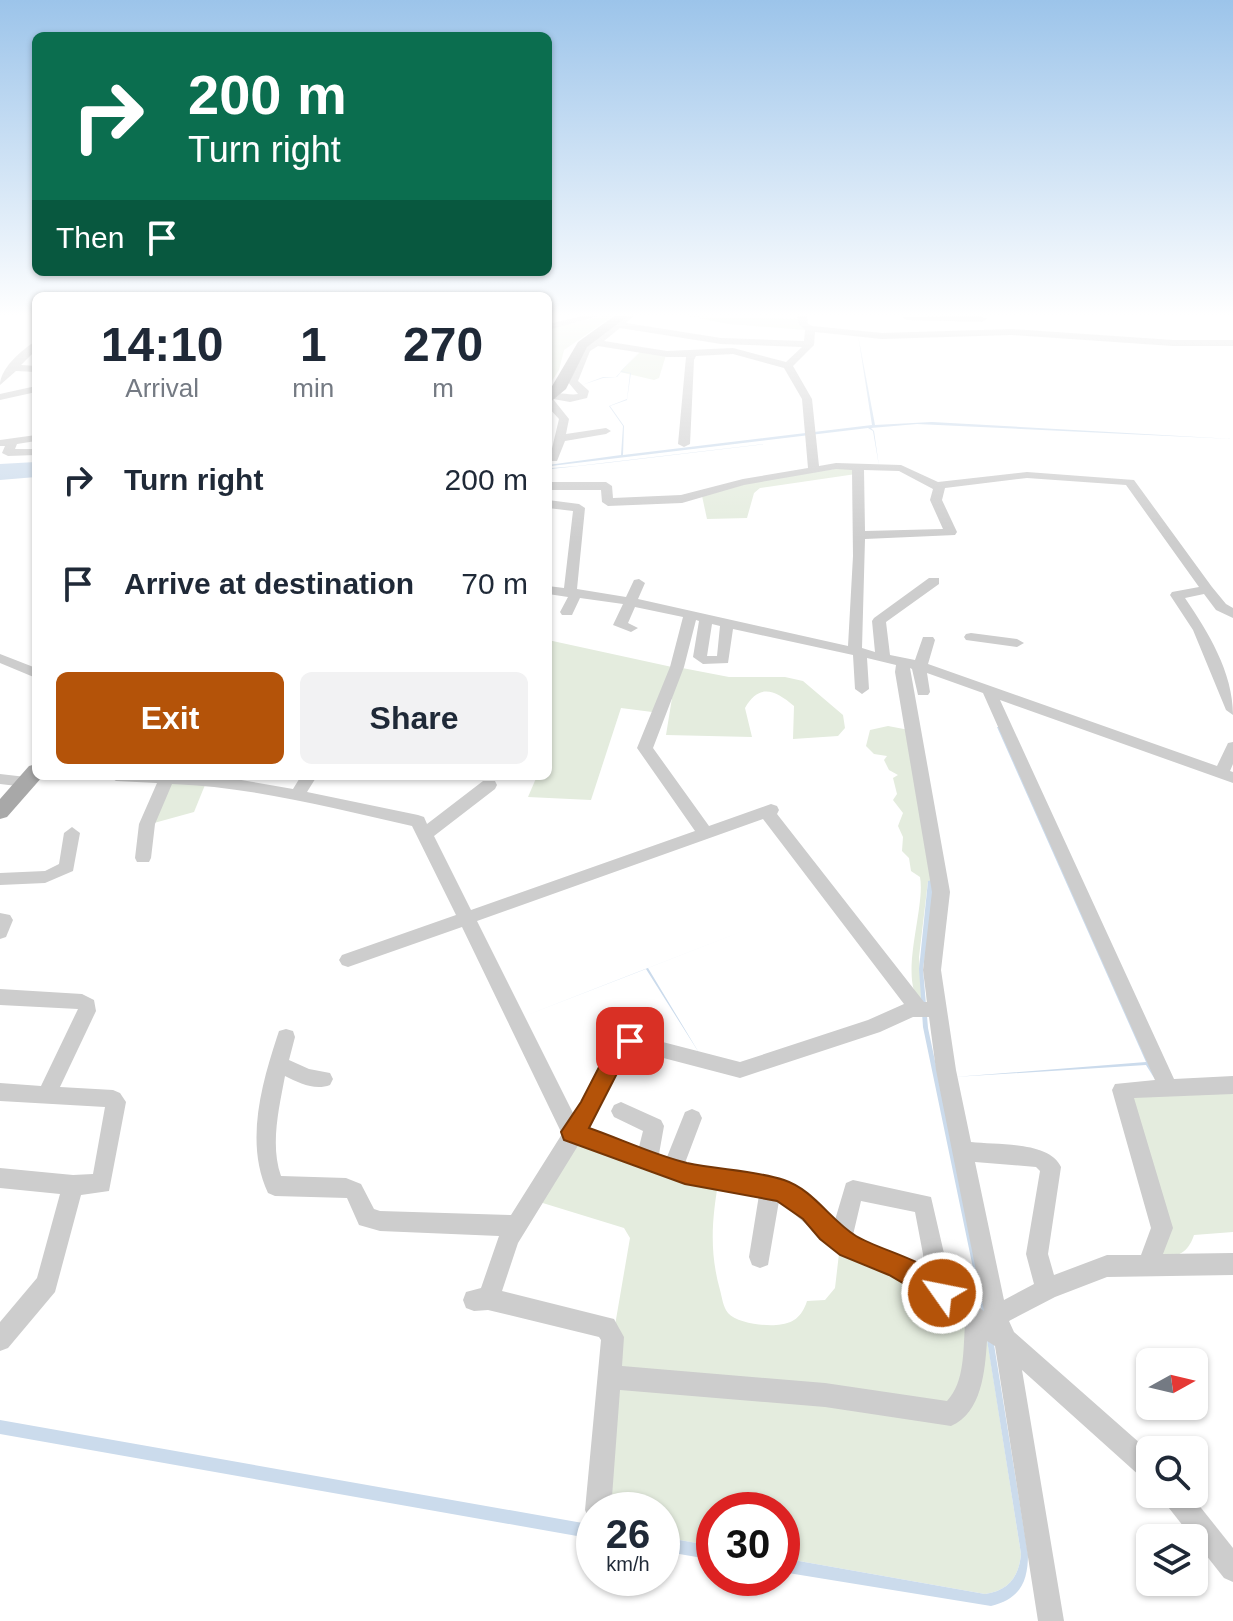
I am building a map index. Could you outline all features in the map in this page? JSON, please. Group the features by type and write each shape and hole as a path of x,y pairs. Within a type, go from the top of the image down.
{"main road":[{"path":"0,812 31,777"}],"street":[{"path":"0,397 24,392"},
{"path":"552,398 570,399 583,396 584,392"},
{"path":"684,444 688,392"},
{"path":"803,392 807,399 814,470"},
{"path":"552,401 564,419 553,459"},
{"path":"560,438 606,431"},
{"path":"32,439 6,442 8,453 32,452"},
{"path":"552,486 606,486 608,502 638,503 682,499 748,481 831,467 901,468 937,486 1027,475 1130,482 1207,590 1221,607 1233,614"},
{"path":"858,467 857,651 862,689"},
{"path":"859,535 951,532 936,500 937,486"},
{"path":"552,505 579,508 573,593 567,612"},
{"path":"934,581 879,621 902,672 941,892 928,1009 946,1070 963,1151 1051,1621"},
{"path":"631,628 620,625 628,601 639,583"},
{"path":"552,590 628,601 899,661 988,689 1227,776 1233,747"},
{"path":"1207,590 1177,595 1200,630 1227,682 1233,710"},
{"path":"698,617 700,657 703,660 723,660 727,624"},
{"path":"698,617 645,748 705,832"},
{"path":"971,637 1017,643"},
{"path":"899,661 928,640"},
{"path":"0,658 32,671"},
{"path":"899,661 919,670 923,692"},
{"path":"988,689 1168,1088"},
{"path":"0,779 31,777"},
{"path":"143,858 147,824 166,780"},
{"path":"210,780 418,821 572,1132 672,1169 771,1187 798,1200 841,1240 859,1252 912,1273 994,1328 1136,1455"},
{"path":"297,795 306,780"},
{"path":"425,834 489,785"},
{"path":"348,960 768,811 928,1009"},
{"path":"0,879 64,871 72,833"},
{"path":"0,920 4,920 0,932"},
{"path":"0,997 82,1002 87,1005 87,1011 47,1094"},
{"path":"599,1492 613,1337 606,1327 481,1299 516,1226 589,1109 624,1040 740,1070 928,1009"},
{"path":"286,1037 268,1124 268,1178 275,1186 346,1188 354,1191 367,1218 380,1221 516,1226"},
{"path":"278,1064 307,1077 323,1079"},
{"path":"1149,1264 1162,1228 1122,1090 1233,1085"},
{"path":"0,1092 113,1099 116,1102 102,1184 73,1185 0,1178"},
{"path":"621,1111 654,1126 647,1160"},
{"path":"672,1169 692,1118"},
{"path":"963,1151 1040,1158 1051,1167 1037,1254 1047,1289"},
{"path":"0,1340 47,1284 73,1185"},
{"path":"760,1257 771,1187"},
{"path":"841,1240 853,1190 924,1204 942,1293"},
{"path":"609,1377 825,1395 951,1414 959,1409 994,1328 1047,1289 1107,1266 1233,1264"},
{"path":"1185,1508 1233,1569"}],"shaded area":[{"path":"853,468 856,474 760,488 754,493 747,518 707,519 702,496 756,481"},
{"path":"552,641 672,667 660,713 621,708 591,800 528,797 535,780 552,780"},
{"path":"677,667 729,677 785,677 803,681 843,715 845,728 838,736 793,739 794,706 774,693 762,692 745,708 752,737 666,735"},
{"path":"888,726 909,730 935,879 927,1006 924,956 933,897 928,881 919,957 923,1005 915,994 912,980 920,877 911,871 909,858 902,851 903,837 898,826 903,813 893,800 897,794 893,778 898,775 889,770 884,760 887,756 874,754 866,746 870,730"},
{"path":"171,783 205,785 194,812 154,823"},
{"path":"1233,1088 1233,1232 1194,1235 1188,1247 1179,1254 1155,1258 1166,1233 1125,1094"},
{"path":"572,1132 719,1178 713,1221 714,1262 725,1308 737,1319 758,1324 782,1324 796,1319 807,1301 825,1300 835,1288 840,1245 898,1270 986,1332 1021,1554 1015,1576 1000,1590 985,1594 800,1561 800,1492 696,1492 696,1543 680,1540 680,1492 600,1492 613,1337 630,1238 624,1228 533,1200"}],"water":[{"path":"628,392 627,400 610,406 624,426 623,455 872,425 867,392 875,425 932,422 1233,439 917,424 871,428 874,431 879,466 873,431 868,428 552,466 621,455 623,426 609,406 627,399"},
{"path":"807,439 606,463 552,469"},
{"path":"32,462 32,477 0,480 0,464"},
{"path":"997,727 1156,1081 1146,1065 954,1077 1146,1062"},
{"path":"932,880 933,897 923,969 928,1028 991,1326 1028,1554 1026,1573 1020,1588 1009,1599 991,1606 800,1575 800,1561 985,1594 1006,1586 1015,1576 1020,1562 984,1321 923,1027 919,969 928,881"},
{"path":"825,899 648,968 701,1056 646,969 522,1017"},
{"path":"0,1420 576,1522 576,1536 0,1434"},
{"path":"680,1540 696,1543 696,1557 680,1554"}],"route":[{"path":"630,1041 622,1042 589,1109 572,1132 685,1173 782,1191 812,1211 829,1231 849,1246 912,1273 942,1293"}]}
